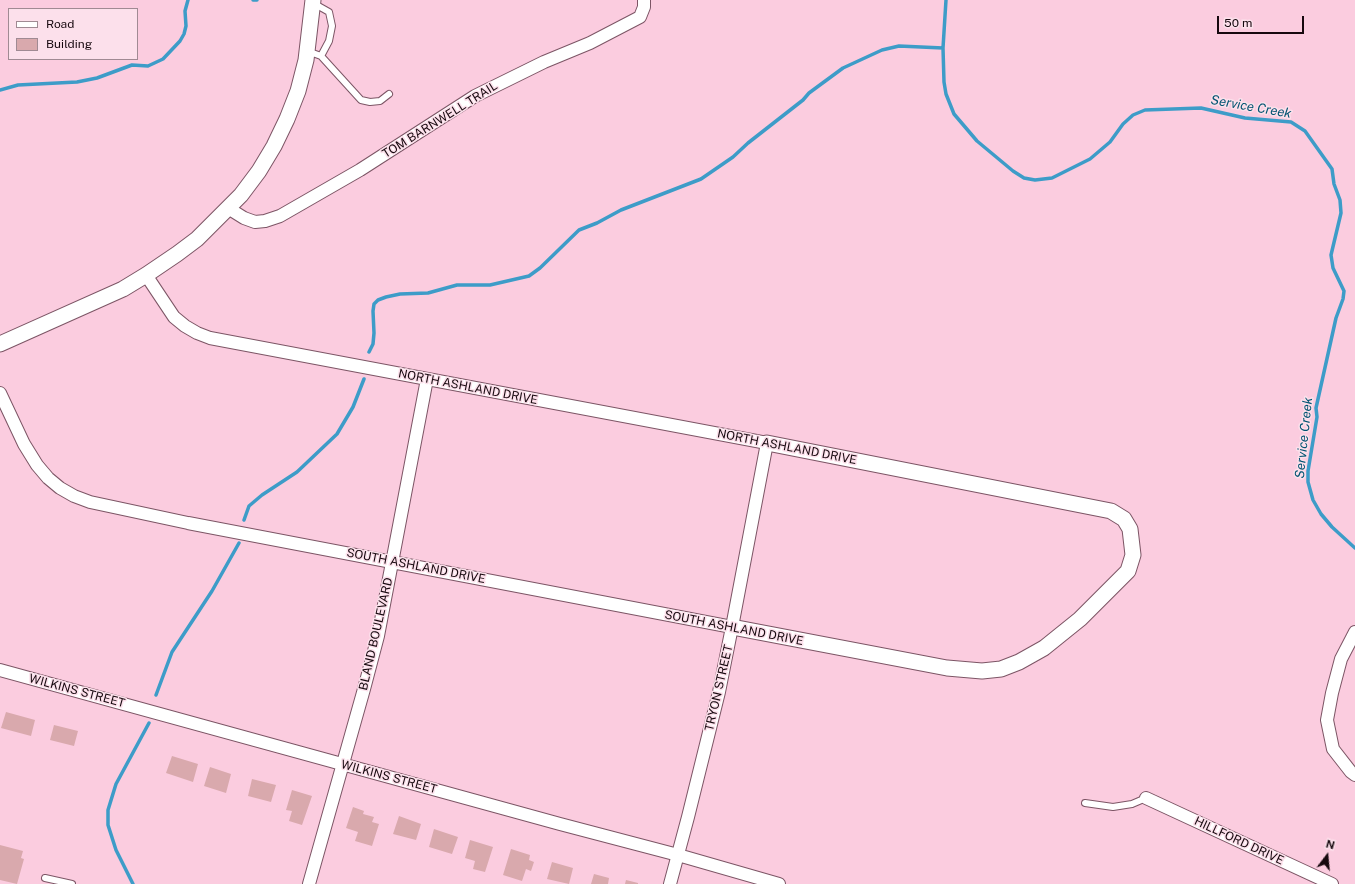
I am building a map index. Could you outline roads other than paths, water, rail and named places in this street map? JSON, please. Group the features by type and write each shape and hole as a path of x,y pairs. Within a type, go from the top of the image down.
{"street":[{"name":"TOM BARNWELL TRAIL","path":"228,208 244,218 255,222 265,221 280,216 360,170 437,119 475,96 544,62 590,43 640,16 644,7 644,0"},
{"path":"0,344 123,289 146,275 197,239 228,208 259,171 274,146 287,119 304,71 314,53 313,1"},
{"name":"NORTH ASHLAND DRIVE","path":"146,275 174,317 185,326 210,338 767,443 1111,511 1124,519 1130,529 1133,555 1128,571 1080,620 1044,648 1019,662 1002,669 982,671 947,668 886,656"},
{"name":"BLAND BOULEVARD","path":"309,884 378,636 427,379"},
{"name":"SOUTH ASHLAND DRIVE","path":"0,393 24,444 37,465 48,478 60,488 74,496 90,502 180,521 732,628 886,656"},
{"name":"TRYON STREET","path":"670,884 719,692 767,443"},
{"path":"1355,632 1341,659 1327,720 1333,750 1355,775"},
{"name":"WILKINS STREET","path":"0,670 678,855 779,884"},
{"name":"HILLFORD DRIVE","path":"1146,798 1332,884"}],"lane":[{"path":"313,1 330,12 332,26 329,41 314,53 360,100 370,102 380,101 388,94"},
{"path":"1085,803 1113,807 1132,804 1146,798"},
{"path":"45,878 72,884"}],"waterway":[{"path":"0,90 18,85 77,82 97,78 132,65 148,66 163,59 180,41 184,34 186,26 185,11 188,0"},
{"name":"Service Creek","path":"946,0 943,48 944,82 946,94 954,114 977,141 1013,171 1024,178 1035,180 1052,178 1090,159 1110,142 1123,124 1133,115 1145,110 1201,108 1245,118 1291,122 1305,131 1332,169 1334,184 1340,200 1341,213 1331,255 1333,268 1344,291 1343,299 1336,318 1316,408 1317,417 1308,471 1308,482 1313,500 1321,514 1332,527 1355,548"},
{"path":"369,352 373,344 374,304 378,300 400,294 428,293 457,285 490,285 529,276 540,268 579,230 597,223 621,210 701,179 733,157 748,143 803,100 809,93 843,68 882,50 899,46 943,48"},
{"path":"244,520 249,506 262,495 297,472 337,434 353,407 364,379"},
{"path":"156,695 172,652 212,591 239,543"},
{"path":"133,884 116,850 108,825 108,810 116,784 149,723"}]}
